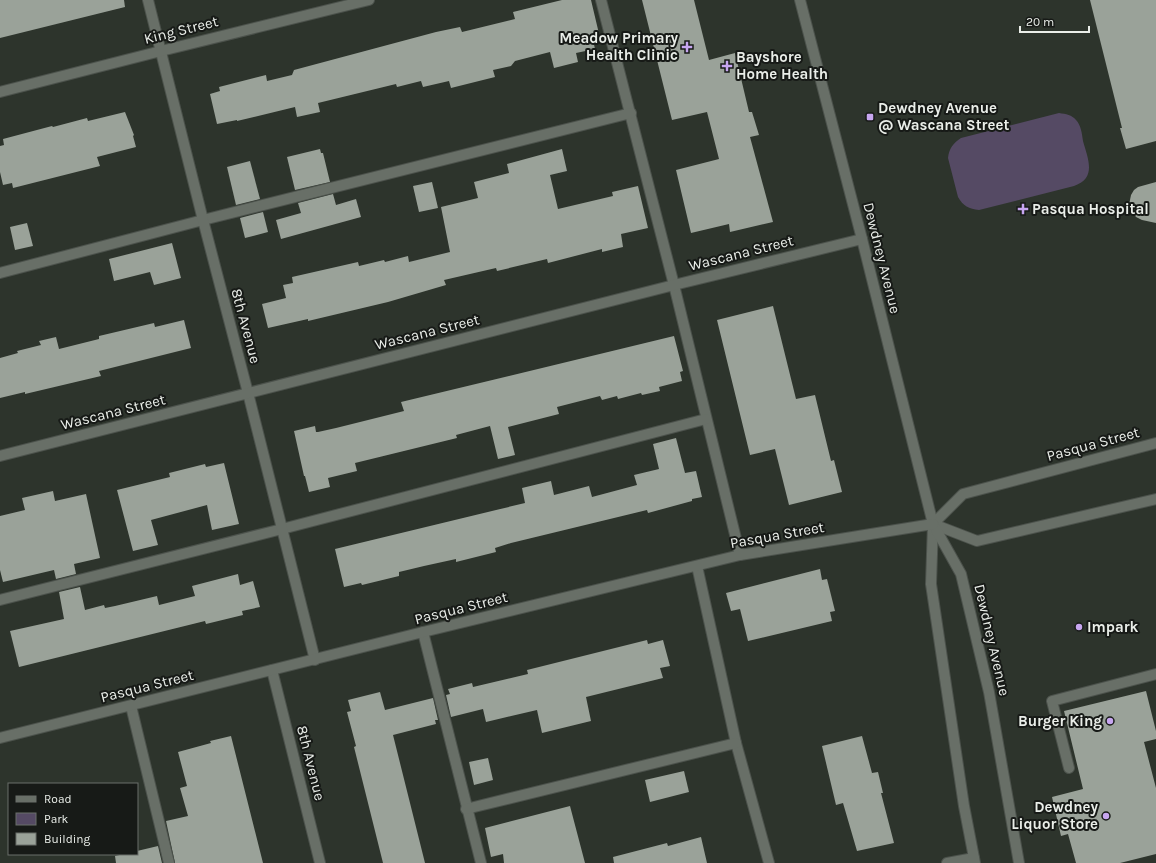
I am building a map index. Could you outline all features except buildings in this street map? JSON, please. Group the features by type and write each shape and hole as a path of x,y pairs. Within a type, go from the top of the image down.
{"street":[{"name":"8th Avenue","path":"148,0 315,660"},
{"name":"King Street","path":"0,92 161,50 369,0"},
{"path":"601,0 674,285 740,555"},
{"name":"Dewdney Avenue","path":"800,0 862,239 932,524 931,584 964,806 974,860"},
{"path":"0,273 203,220 630,113"},
{"name":"Wascana Street","path":"0,456 674,285 862,239"},
{"path":"0,600 282,529 706,419"},
{"name":"Pasqua Street","path":"932,524 963,494 1156,443"},
{"name":"Pasqua Street","path":"0,738 422,632 740,555 932,524 977,541 1156,499"},
{"name":"Dewdney Avenue","path":"932,524 962,574 989,692 1019,863"},
{"path":"697,566 736,743 769,863"},
{"path":"422,632 480,863"},
{"name":"8th Avenue","path":"272,670 320,863"},
{"path":"1069,768 1052,701 1156,674"},
{"path":"131,706 169,863"},
{"path":"466,809 736,743"},
{"path":"947,863 974,860"}],"green space":[{"path":"1059,113 1073,117 1078,122 1082,133 1089,167 1086,178 1081,183 979,210 969,208 962,203 958,197 948,158 950,149 956,142 961,138"}],"place":[{"name":"Meadow Primary Health Clinic","path":"687,47"},
{"name":"Bayshore Home Health","path":"727,66"},
{"name":"Dewdney Avenue @ Wascana Street","path":"870,117"},
{"name":"Pasqua Hospital","path":"1023,209"},
{"name":"Impark","path":"1079,627"},
{"name":"Burger King","path":"1110,721"},
{"name":"Dewdney Liquor Store","path":"1106,816"}]}
